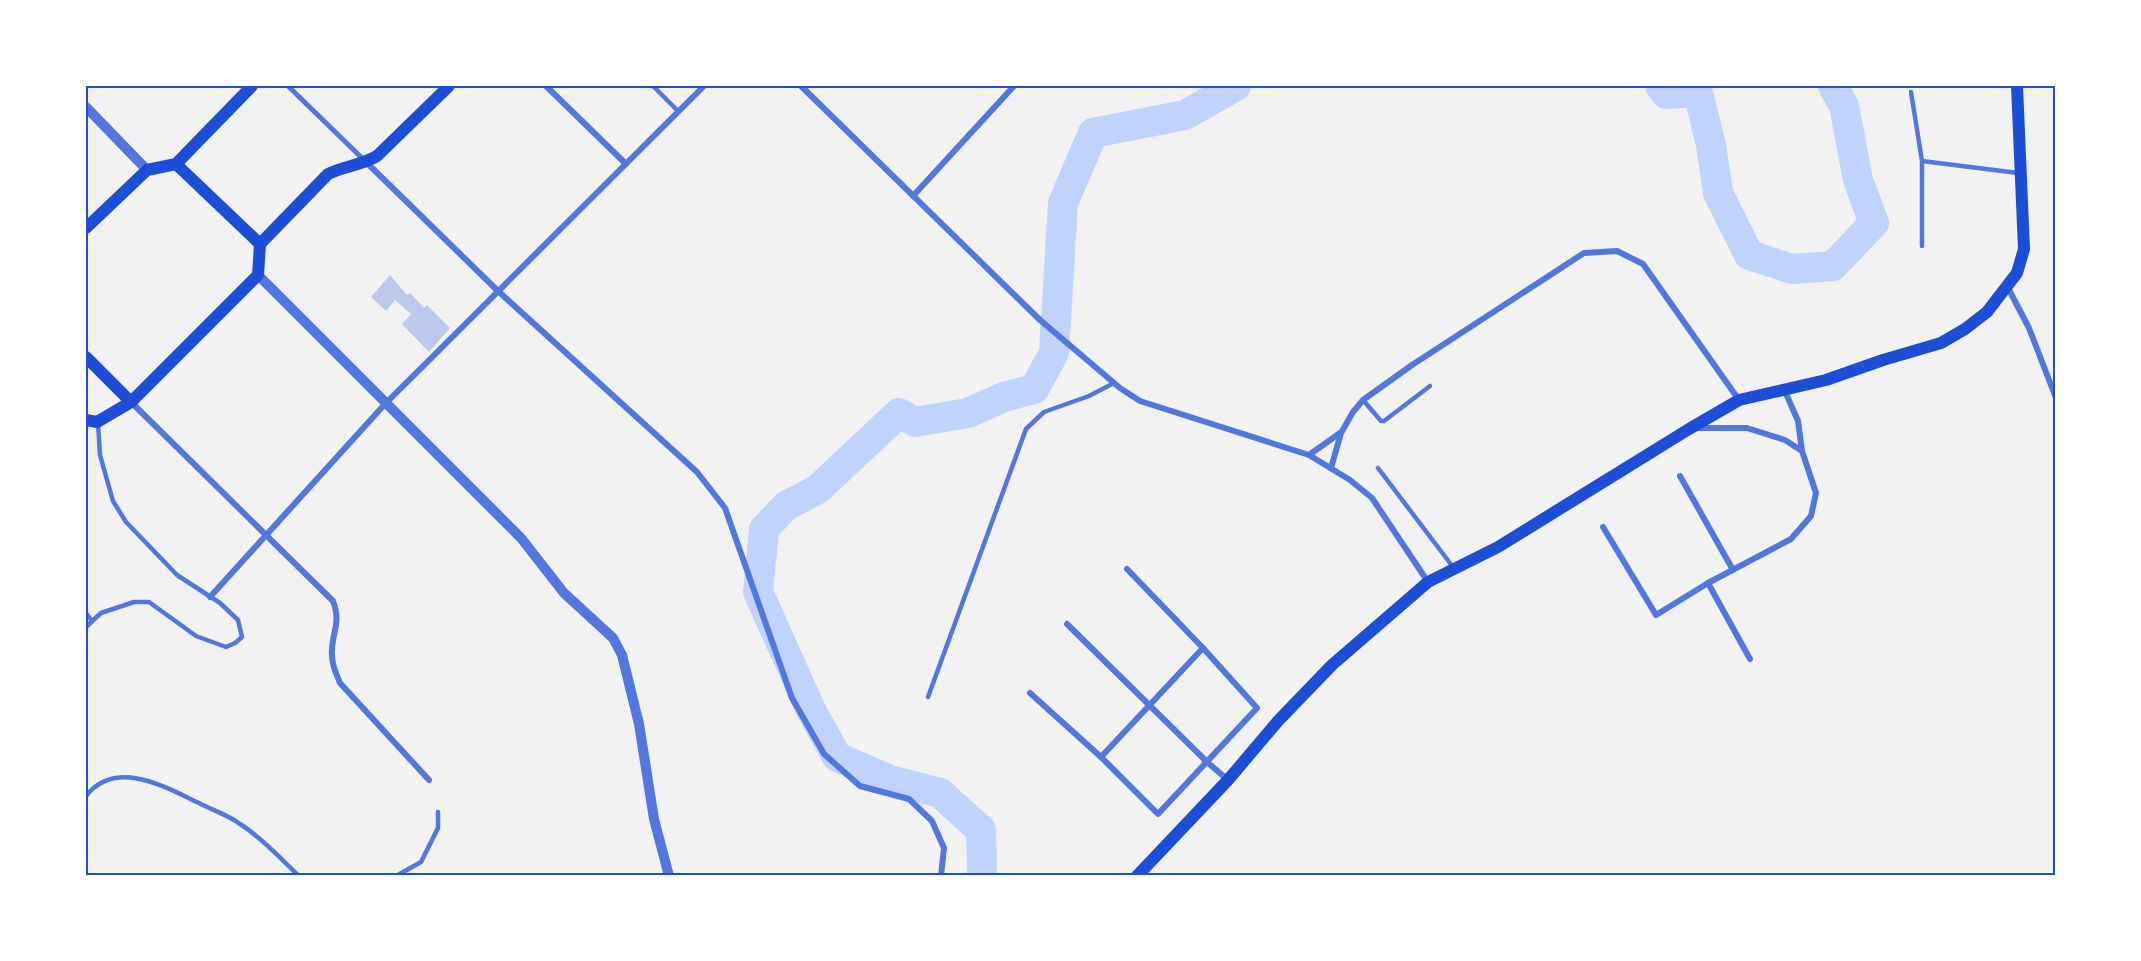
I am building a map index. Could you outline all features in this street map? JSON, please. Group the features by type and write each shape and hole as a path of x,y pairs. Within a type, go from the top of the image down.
{"main road":[{"path":"86,228 147,170 176,164 252,86"},
{"path":"92,421 131,402 258,275 260,244 328,174 366,162 377,156 449,86"},
{"path":"1137,876 1332,665 1428,582 1498,547 1739,400 1783,388 1826,380 1941,343 1965,329 1987,312 2017,273 2024,249 2017,86"},
{"path":"176,164 260,244"},
{"path":"86,357 131,402"}],"street":[{"path":"288,86 498,291 697,472 725,508 792,698 824,754 860,786 909,799 932,821 944,848 941,876"},
{"path":"546,86 626,164"},
{"path":"210,597 385,404 704,86"},
{"path":"801,86 1040,320 1114,383 1140,401 1309,455 1331,468 1372,498 1428,582"},
{"path":"914,196 1014,86"},
{"path":"86,107 147,170"},
{"path":"1331,468 1341,433 1363,400 1412,365 1584,253 1617,251 1643,264 1739,400"},
{"path":"258,275 521,538 564,593 613,638 622,655 639,724 654,819 669,876"},
{"path":"2007,285 2029,328 2055,398"},
{"path":"1603,527 1656,615 1791,539 1812,516 1816,493 1802,451 1798,422 1783,388"},
{"path":"131,402 333,602 338,618 332,647 333,665 340,683 429,780"},
{"path":"1689,429 1747,428 1785,440 1802,451"},
{"path":"1309,455 1341,433"},
{"path":"1680,476 1733,570"},
{"path":"1030,693 1158,814 1257,708 1127,569"},
{"path":"1708,584 1750,659"},
{"path":"1067,624 1228,780"},
{"path":"1101,758 1203,648"}],"lane":[{"path":"653,86 678,111"},
{"path":"1911,93 1922,161 1922,246"},
{"path":"1922,161 2021,173"},
{"path":"928,697 1026,429 1044,412 1089,396 1114,383"},
{"path":"1363,400 1384,422 1430,386"},
{"path":"86,627 101,613 134,602 149,602 196,636 226,647 235,644 242,637 242,629 238,620 177,574 126,522 113,501 92,421"},
{"path":"1378,468 1455,569"},
{"path":"86,613 92,621"},
{"path":"86,796 92,788 106,779 129,778 153,781 240,823 299,876"},
{"path":"396,876 421,862 438,828 438,812"}],"building":[{"path":"390,275 407,295 410,293 424,308 427,305 450,328 429,352 402,324 411,314 395,300 386,311 371,297"}],"waterway":[{"path":"982,876 981,830 940,793 890,780 837,757 811,710 758,592 764,529 786,506 818,489 899,413 915,422 968,413 1004,397 1034,389 1054,353 1063,203 1093,133 1185,115 1236,86"},
{"path":"1660,86 1666,94 1698,92 1711,145 1718,193 1749,255 1792,269 1833,266 1874,223 1858,180 1844,106 1833,86"}]}
